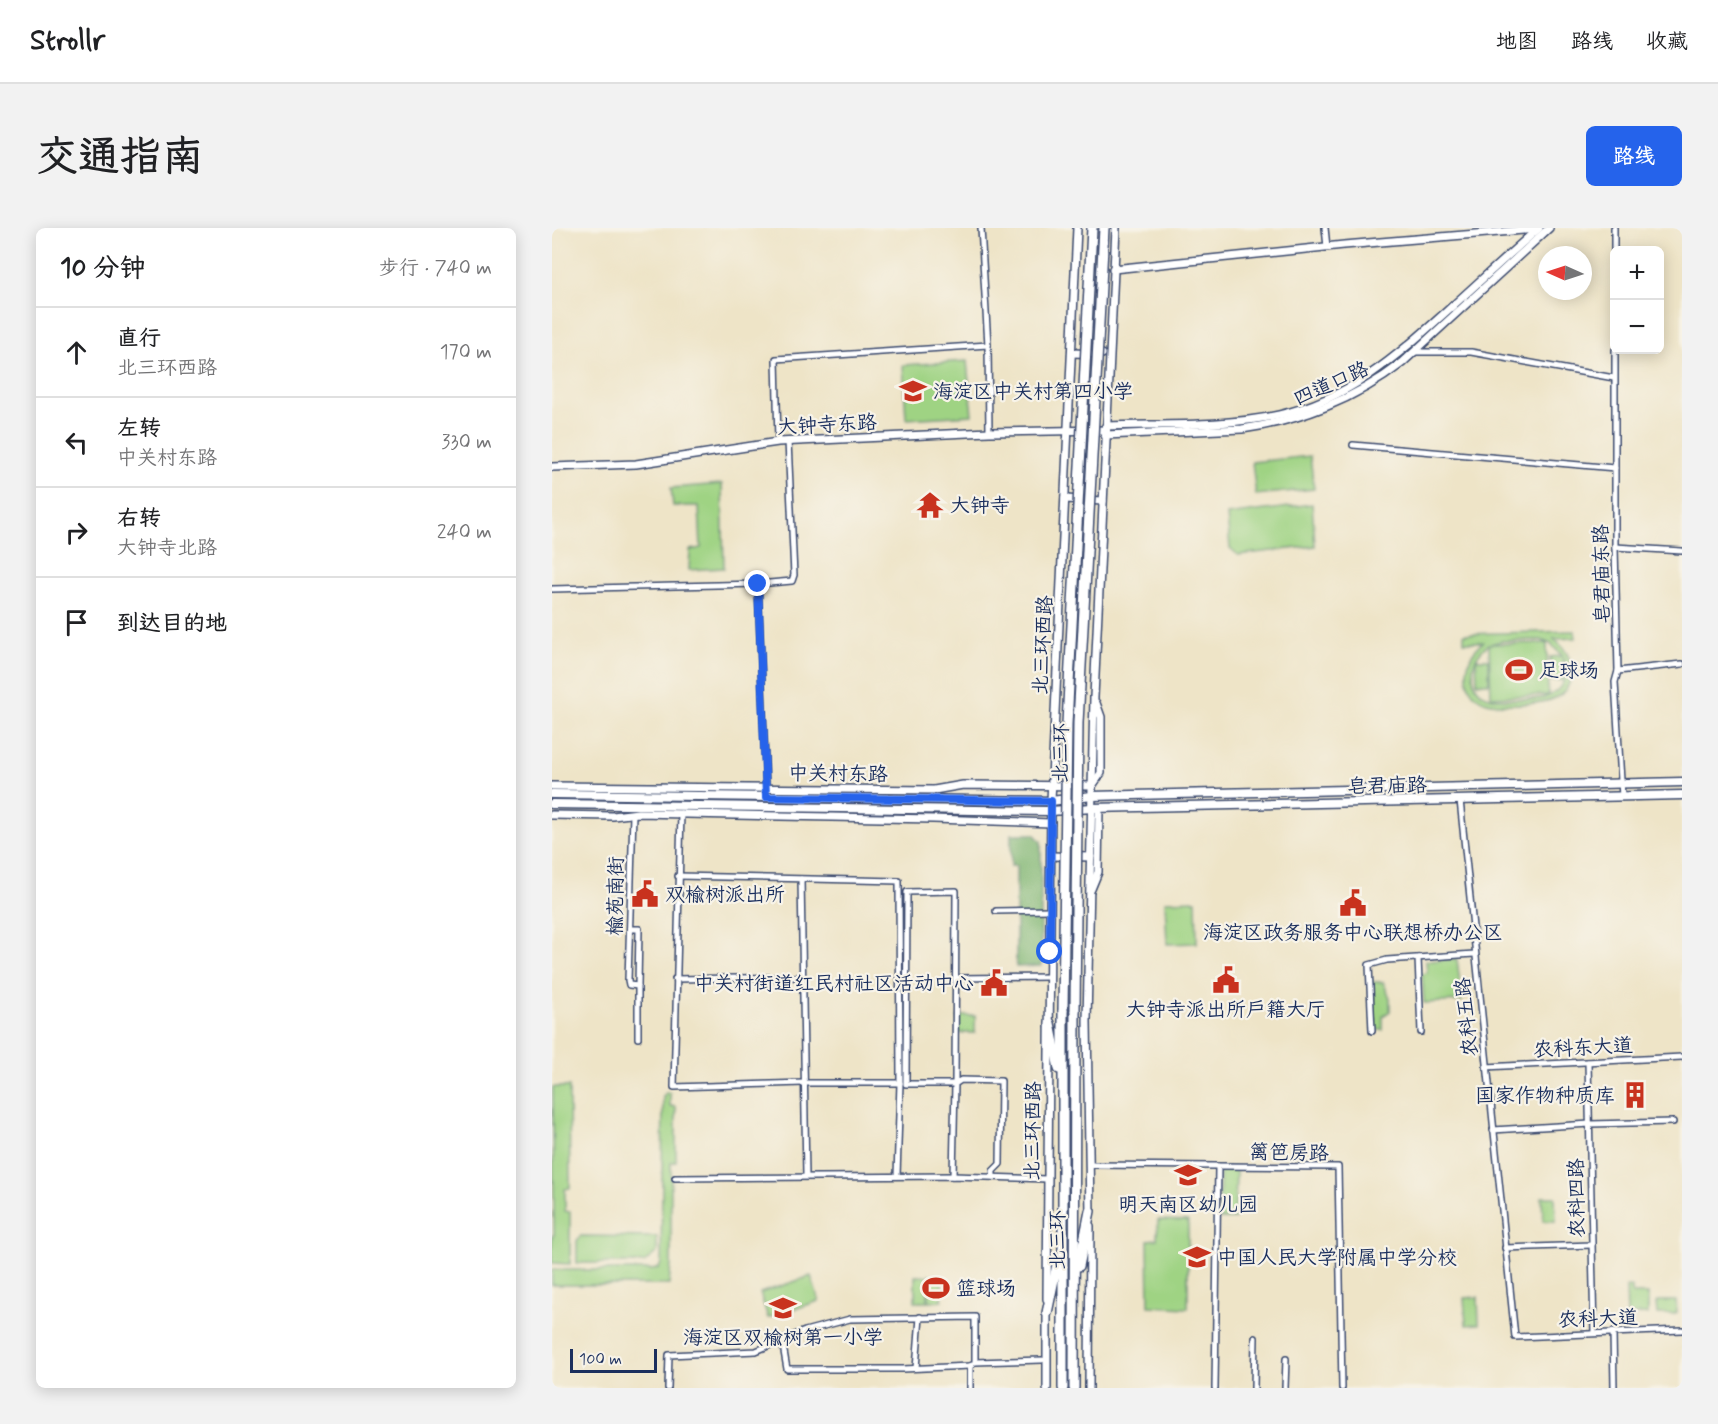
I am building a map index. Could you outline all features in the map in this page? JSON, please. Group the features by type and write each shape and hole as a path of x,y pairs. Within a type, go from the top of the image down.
{"highway":[{"name":"北三环","path":"1061,1388 1067,724 1092,228"},
{"name":"北三环","path":"1074,1388 1078,723 1104,228"},
{"path":"1050,1023 1063,1089"},
{"path":"1075,1286 1090,1211"},
{"path":"1047,1313 1062,1243"},
{"path":"1074,1361 1080,1388"}],"main road":[{"name":"皂君庙路","path":"1071,798 1092,791 1682,782"},
{"name":"中关村东路","path":"552,794 766,793 1051,801 1071,798"},
{"name":"皂君庙路","path":"1071,810 1682,795"},
{"name":"中关村东路","path":"552,804 681,810 1071,810"}],"street":[{"path":"981,228 988,345 989,432"},
{"name":"北三环西路","path":"1047,1388 1051,801 1077,228"},
{"path":"1090,892 1098,872 1096,808 1092,791 1101,773 1101,717 1094,697 1116,228"},
{"path":"1325,228 1327,247"},
{"name":"四道口路","path":"1106,430 1267,417 1307,406 1341,392 1370,376 1407,348 1538,228"},
{"path":"1113,268 1549,228"},
{"name":"四道口路","path":"1106,430 1242,429 1276,423 1357,393 1388,374 1414,352 1549,228"},
{"path":"1614,228 1614,246"},
{"path":"778,442 776,359 988,345"},
{"path":"1414,352 1472,352 1614,378"},
{"path":"1072,353 1109,355"},
{"name":"皂君庙东路","path":"1615,354 1618,671 1615,682 1622,797"},
{"name":"大钟寺东路","path":"552,467 636,464 788,441 989,432 1106,430"},
{"path":"552,589 758,584 792,581 794,575 788,441"},
{"path":"1353,445 1615,468"},
{"path":"1065,500 1103,501"},
{"path":"1615,547 1682,551"},
{"path":"758,584 766,793"},
{"path":"1618,671 1682,664"},
{"name":"中关村东路","path":"552,786 766,793 934,790 963,785 1071,786 1092,791"},
{"path":"1070,856 1071,786"},
{"name":"农科五路","path":"1460,800 1515,1337"},
{"path":"1089,1388 1090,1165 1087,1021 1091,856 1096,808"},
{"path":"681,810 674,1087 900,1083"},
{"name":"中关村东路","path":"552,815 613,816 681,810 1051,824"},
{"name":"榆苑南街","path":"633,814 628,980 629,985 638,986"},
{"path":"1051,856 1091,856"},
{"path":"678,876 899,881 900,1083 897,1176"},
{"path":"801,879 806,1176"},
{"path":"953,1176 955,1083 956,891 908,891 906,1084 955,1083 961,1080 1001,1081 1000,1164 993,1171 993,1178"},
{"path":"996,911 1050,910"},
{"path":"630,929 639,929 638,1038"},
{"path":"1372,1031 1369,965 1387,960 1474,954"},
{"path":"1418,958 1420,1032"},
{"path":"675,979 802,977"},
{"path":"956,978 1050,977"},
{"name":"农科东大道","path":"1486,1067 1682,1057"},
{"name":"农科四路","path":"1588,1062 1594,1333"},
{"path":"1493,1130 1673,1122"},
{"name":"篱笆房路","path":"1090,1165 1338,1167 1342,1388"},
{"path":"1215,1388 1218,1166"},
{"path":"675,1178 953,1176 1047,1179"},
{"path":"1505,1248 1592,1245"},
{"path":"916,1368 920,1317"},
{"path":"668,1388 669,1355 756,1351 806,1331 850,1319 975,1317 975,1362"},
{"name":"农科大道","path":"1515,1337 1682,1330"},
{"path":"1613,1332 1614,1388"},
{"path":"1254,1388 1255,1338"},
{"path":"782,1340 787,1369 916,1368 970,1366 975,1362 1042,1360"},
{"path":"1285,1388 1286,1359"},
{"path":"970,1366 970,1388"}],"green space":[{"path":"967,361 972,415 906,419 903,365"},
{"path":"1310,456 1314,489 1256,495 1252,462"},
{"path":"722,484 724,568 689,570 690,550 701,548 699,506 673,506 671,488"},
{"path":"1312,504 1315,546 1238,555 1230,548 1227,515"},
{"path":"1575,631 1576,638 1554,639 1564,649 1570,660 1570,679 1567,687 1556,698 1548,701 1496,704 1480,699 1470,687 1467,673 1470,658 1483,642 1464,642 1464,634","holes":["1541,640 1551,644 1562,656 1550,657 1551,681 1563,680 1563,658 1566,669 1564,680 1553,693 1545,697 1538,699 1504,699 1488,697 1477,688 1474,681 1474,663 1480,652 1489,644 1491,697 1548,695 1547,643 1490,644 1502,641"]},
{"path":"1476,659 1489,659 1489,683 1477,683"},
{"path":"1011,834 1034,834 1041,841 1041,966 1016,967 1016,866 1011,866"},
{"path":"1196,900 1197,943 1167,944 1165,901"},
{"path":"1457,959 1462,1001 1424,1003 1422,974 1427,973 1426,961"},
{"path":"1373,982 1383,982 1390,998 1390,1011 1383,1016 1383,1030 1374,1030"},
{"path":"958,1016 975,1016 975,1033 958,1033"},
{"path":"553,1087 569,1087 570,1188 565,1189 565,1211 570,1212 570,1264 552,1263 552,1236 554,1235"},
{"path":"667,1092 670,1093 670,1106 676,1107 676,1162 671,1163 669,1285 552,1285 552,1270 652,1270 659,1268 661,1263 663,1096"},
{"path":"1220,1168 1236,1168 1235,1219 1219,1219"},
{"path":"1542,1197 1555,1197 1556,1221 1543,1221"},
{"path":"1158,1220 1188,1221 1188,1308 1149,1306 1148,1240 1157,1239"},
{"path":"580,1236 657,1237 657,1252 644,1263 577,1263 577,1241"},
{"name":"篮球场","path":"929,1275 942,1275 942,1301 929,1301"},
{"path":"811,1276 819,1301 768,1318 760,1293"},
{"name":"篮球场","path":"915,1276 928,1276 928,1302 915,1302"},
{"path":"1626,1287 1632,1287 1632,1294 1648,1294 1648,1314 1627,1315"},
{"path":"1478,1297 1479,1324 1466,1325 1464,1298"},
{"path":"1676,1301 1677,1312 1657,1314 1656,1303"}],"place":[{"name":"海淀区中关村第四小学","path":"913,391"},
{"name":"大钟寺","path":"930,505"},
{"name":"足球场","path":"1519,670"},
{"name":"双榆树派出所","path":"645,894"},
{"name":"海淀区政务服务中心联想桥办公区","path":"1353,903"},
{"name":"大钟寺派出所户籍大厅","path":"1226,980"},
{"name":"中关村街道红民村社区活动中心","path":"994,983"},
{"name":"国家作物种质库","path":"1635,1095"},
{"name":"明天南区幼儿园","path":"1188,1175"},
{"name":"中国人民大学附属中学分校","path":"1197,1257"},
{"name":"篮球场","path":"936,1288"},
{"name":"海淀区双榆树第一小学","path":"783,1308"}],"route":[{"path":"758,584 766,797 1051,801 1050,952"}]}
